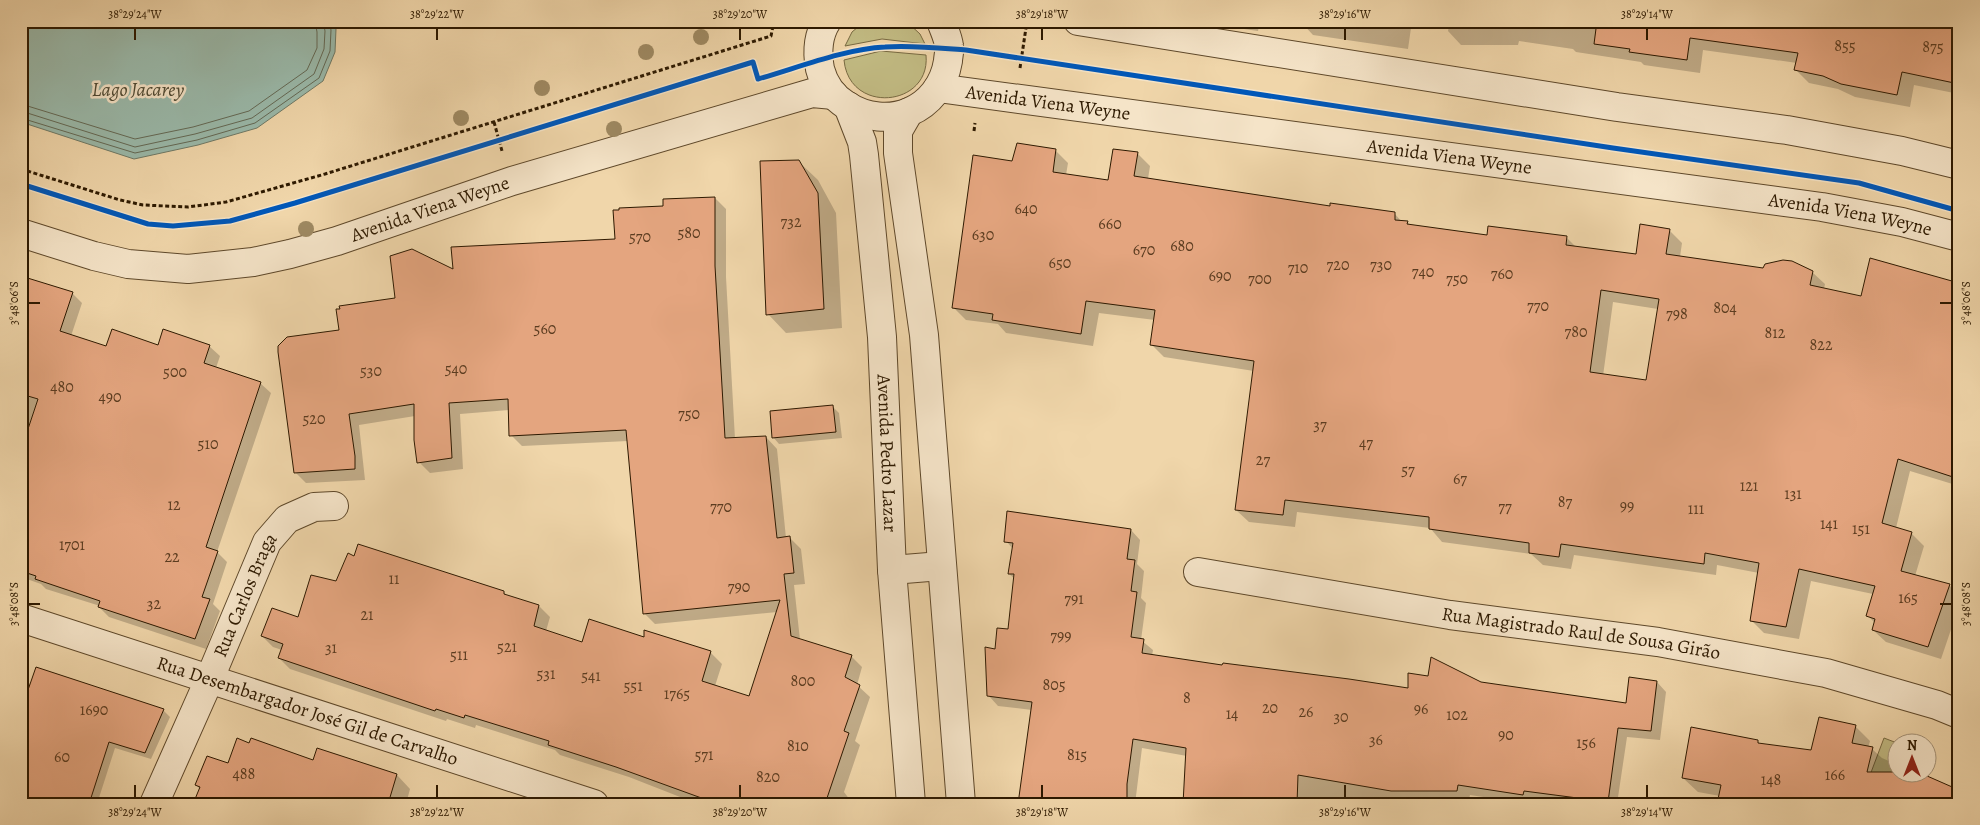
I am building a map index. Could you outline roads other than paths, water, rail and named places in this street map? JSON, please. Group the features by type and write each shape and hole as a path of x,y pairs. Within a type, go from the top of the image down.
{"street":[{"name":"Avenida Pedro Lazar","path":"827,21 819,43 819,62 822,75 841,101 862,142 865,165 882,337 892,570 911,804"},
{"path":"841,101 857,112 873,117 888,118 919,108 938,88 946,71 949,49 947,35 941,21"},
{"path":"1078,21 1608,105 1787,130 1902,151 1959,165"},
{"name":"Avenida Viena Weyne","path":"938,88 1822,207 1902,222 1959,237"},
{"name":"Avenida Viena Weyne","path":"21,233 94,256 128,264 188,269 254,262 337,240 512,181 803,95 812,93 841,101"},
{"path":"909,112 898,131 898,153 924,335 961,804"},
{"name":"Rua Carlos Braga","path":"154,804 210,678 266,542 287,519 314,507 334,506"},
{"path":"892,570 941,566"},
{"name":"Rua Magistrado Raul de Sousa Girão","path":"1198,572 1450,615 1658,642 1817,671 1936,705 1959,714"},
{"name":"Rua Desembargador José Gil de Carvalho","path":"21,618 594,804"}],"water":[{"name":"Lago Jacarey","path":"21,21 334,21 336,29 335,52 323,81 257,128 198,145 134,159 21,122"}]}
